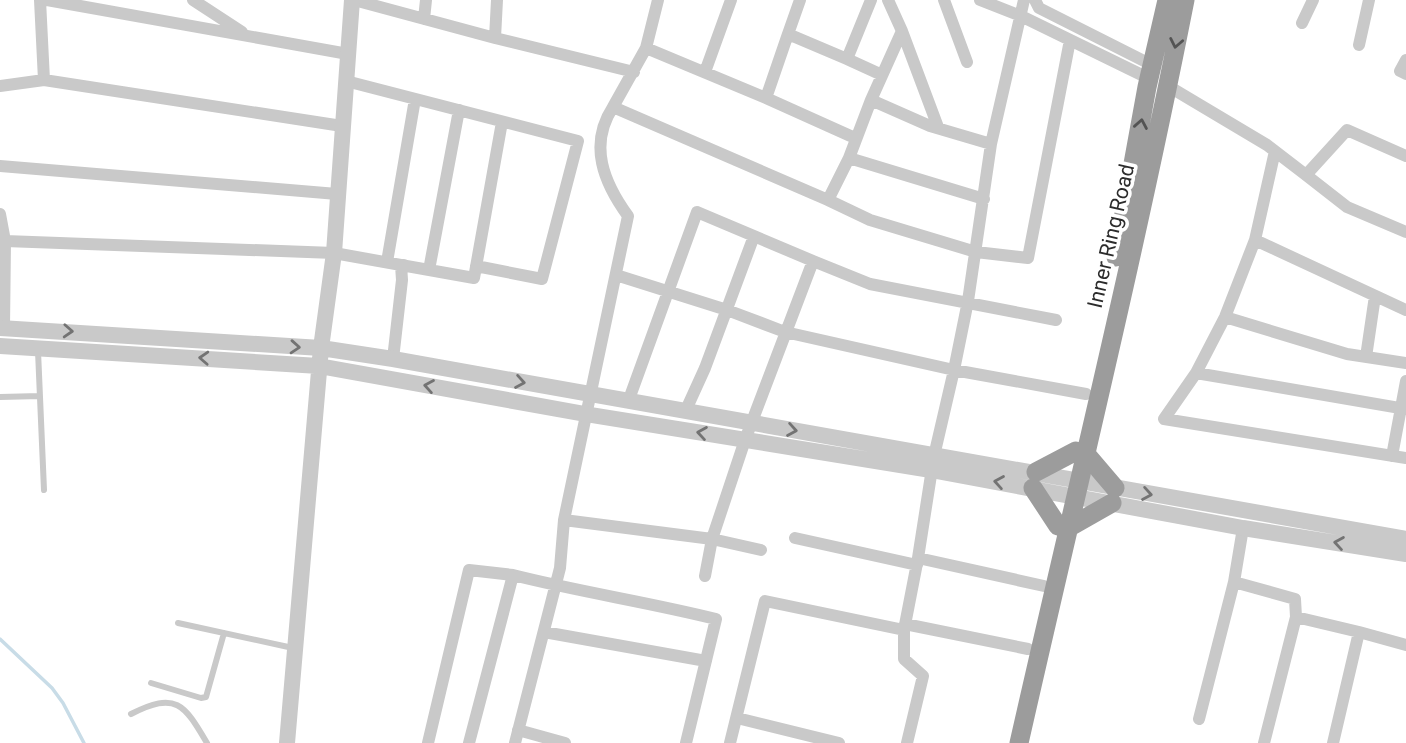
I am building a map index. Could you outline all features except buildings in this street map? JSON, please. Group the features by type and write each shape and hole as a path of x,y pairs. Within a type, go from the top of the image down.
{"highway":[{"name":"Inner Ring Road","path":"1019,743 1157,77 1167,0"},
{"name":"Inner Ring Road","path":"1081,453 1086,394 1157,77 1185,0"},
{"path":"1081,453 1113,495 1063,527 1034,480 1081,453"},
{"name":"Inner Ring Road","path":"1010,743 1028,649 1063,527"}],"street":[{"path":"40,0 44,80"},
{"path":"47,0 348,54"},
{"path":"193,0 248,36"},
{"path":"286,743 319,366 334,253 353,0 634,72"},
{"path":"425,19 426,0"},
{"path":"495,38 497,0"},
{"path":"515,743 560,568 564,520 628,216 613,195 601,167 601,141 607,117 646,48 658,0"},
{"path":"705,72 731,0"},
{"path":"766,98 800,0"},
{"path":"847,59 871,0"},
{"path":"888,0 938,127"},
{"path":"944,0 967,62"},
{"path":"980,0 1157,77"},
{"path":"906,743 923,676 904,659 905,627 932,463 968,301 991,144 1024,0"},
{"path":"1035,0 1039,8 1157,77 1275,151 1347,207 1406,232"},
{"path":"1302,23 1313,0"},
{"path":"1359,45 1369,0"},
{"path":"828,200 849,158 855,138 902,32"},
{"path":"788,34 882,75"},
{"path":"613,107 870,220 976,252 1028,257 1070,40"},
{"path":"646,48 855,138"},
{"path":"1406,60 1401,71 1406,74"},
{"path":"0,86 44,80 342,126"},
{"path":"346,81 578,141 542,279 476,266"},
{"path":"387,262 415,99"},
{"path":"871,100 930,126 991,144"},
{"path":"429,270 459,110"},
{"path":"5,241 334,253 474,278 502,122"},
{"path":"1307,175 1347,130 1406,156"},
{"path":"1275,151 1255,240 1225,317 1196,373 1164,419 1406,458"},
{"path":"849,158 984,199"},
{"path":"0,166 337,194"},
{"path":"628,402 696,212 870,284 1056,320"},
{"path":"0,214 5,241 2,328 321,348 751,423 932,463"},
{"path":"685,412 754,236"},
{"path":"1255,240 1406,310"},
{"path":"705,576 712,539 745,440 813,261"},
{"path":"393,359 402,280 401,265 404,265"},
{"path":"616,275 727,310 785,332 954,370 1086,394"},
{"path":"1366,357 1376,296"},
{"path":"1225,317 1346,354 1406,363"},
{"path":"38,349 40,330"},
{"path":"0,346 319,366 745,440 932,463 1113,495 1406,539"},
{"path":"1196,373 1403,409"},
{"path":"1392,456 1403,409 1406,381"},
{"path":"1113,495 1243,528 1406,555"},
{"path":"564,520 712,539 761,550"},
{"path":"1199,719 1234,582 1243,528"},
{"path":"795,538 1044,586"},
{"path":"428,743 469,570 513,575 716,619 686,743"},
{"path":"469,743 513,575"},
{"path":"1234,582 1295,600 1296,617 1264,743"},
{"path":"730,743 765,601 1028,649"},
{"path":"1296,617 1406,645"},
{"path":"544,632 706,661"},
{"path":"1333,743 1359,632"},
{"path":"737,718 839,743"},
{"path":"518,730 565,743"},
{"path":"781,743 784,730"}],"lane":[{"path":"38,349 44,490"},
{"path":"0,397 40,396"},
{"path":"178,623 295,649"},
{"path":"151,683 206,697 224,633"},
{"path":"131,714 154,702 179,706 189,713 207,743"}],"waterway":[{"path":"0,639 52,688 84,743"}]}
